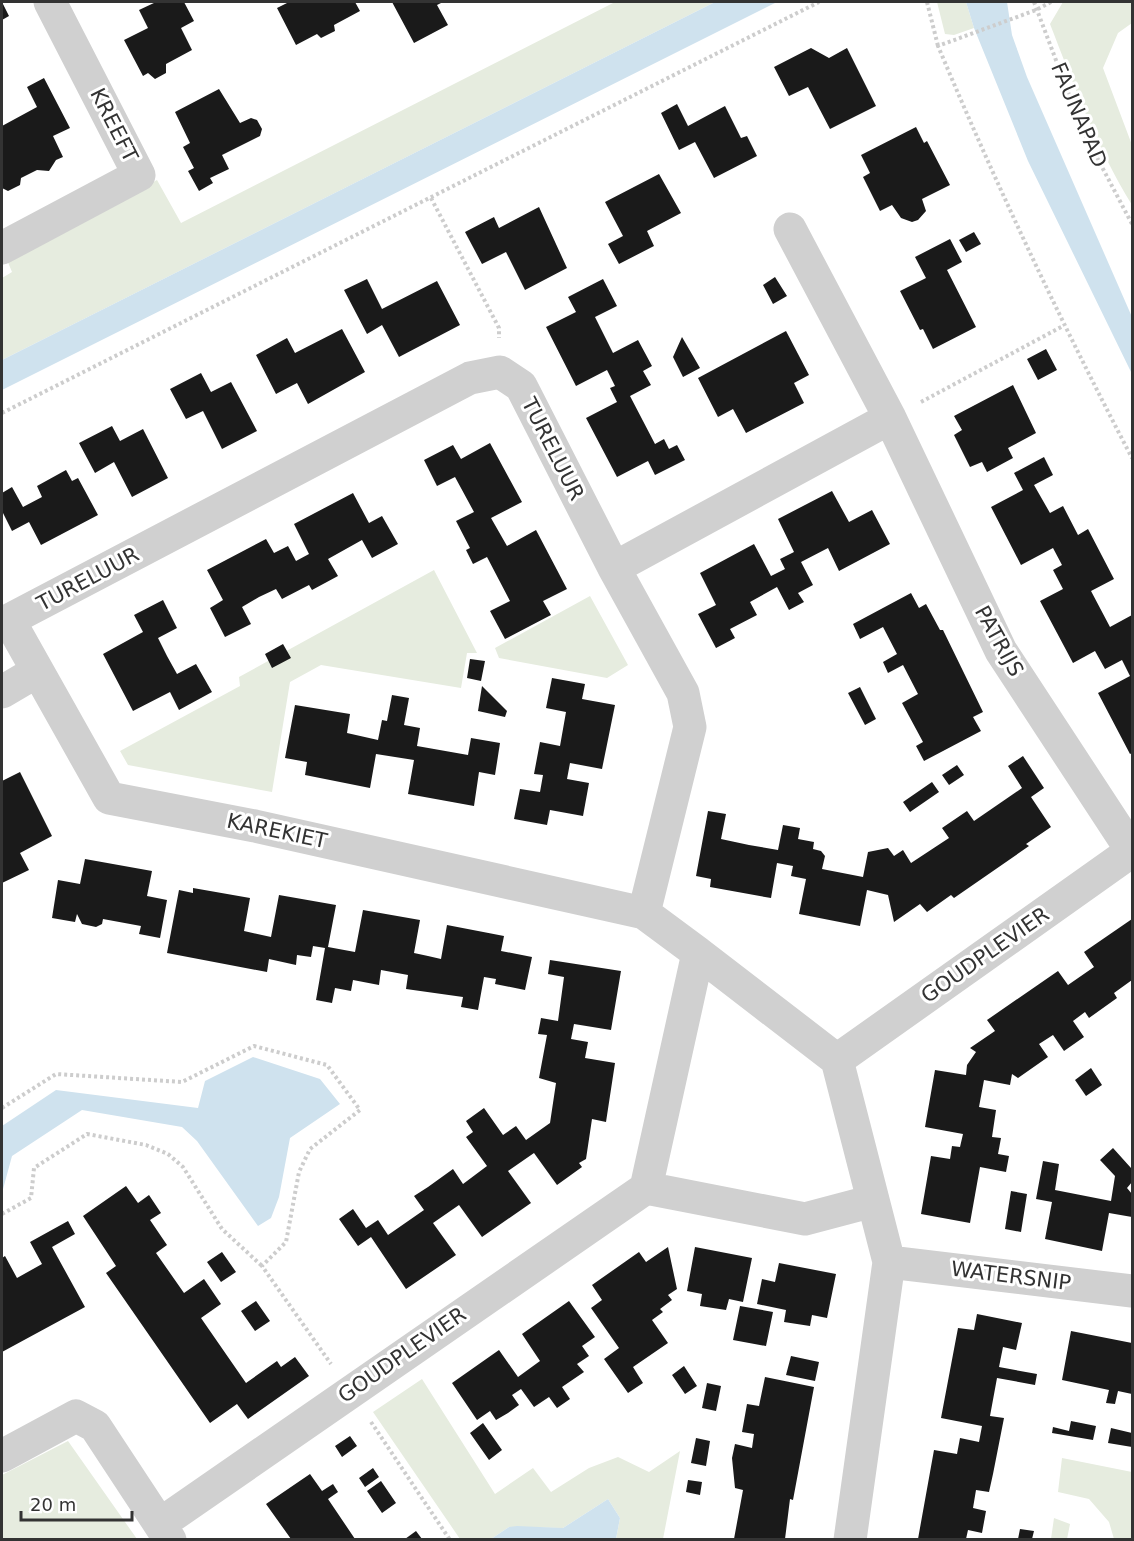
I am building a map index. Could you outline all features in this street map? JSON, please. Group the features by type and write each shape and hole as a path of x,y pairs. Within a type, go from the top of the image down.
{"street":[{"name":"KREEFT","path":"2,248 139,175 50,2"},
{"name":"PATRIJS","path":"790,229 891,418 1001,651 1132,851"},
{"name":"TURELUUR","path":"9,620 470,378 500,372 521,386 614,568 683,693 690,727 644,913"},
{"path":"614,568 891,418"},
{"name":"KAREKIET","path":"9,620 36,672 109,798 255,826 644,913"},
{"path":"2,692 36,672"},
{"name":"GOUDPLEVIER","path":"837,1060 1132,851"},
{"path":"644,913 837,1060 889,1262 850,1539"},
{"path":"698,953 646,1188 805,1219 873,1201"},
{"name":"GOUDPLEVIER","path":"165,1532 350,1391 646,1188"},
{"name":"WATERSNIP","path":"889,1262 1132,1291"},
{"path":"2,1456 76,1416 95,1426 165,1532"}],"path":[{"path":"2,413 819,2"},
{"path":"927,2 938,46 989,169 1063,326 1132,459"},
{"name":"FAUNAPAD","path":"1034,2 1082,129 1132,224"},
{"path":"938,46 1036,10 1051,2"},
{"path":"431,198 499,328 500,372"},
{"path":"891,418 1063,326"},
{"path":"2,1108 56,1074 182,1082 254,1046 327,1065 360,1110 310,1149 298,1172 286,1242 262,1266"},
{"path":"2,1214 31,1198 34,1168 87,1134 127,1141 168,1154 183,1167 222,1228 262,1266 450,1539"}],"shaded area":[{"path":"615,2 715,2 2,360 2,278 12,272 7,260 157,180 181,223"},
{"path":"937,2 966,2 974,28 954,35 945,34"},
{"path":"1063,2 1132,2 1132,23 1118,33 1103,68 1132,145 1132,205 1097,139 1050,24"},
{"path":"434,570 477,653 467,653 461,688 321,665 290,682 272,792 128,765 120,751 240,686 239,677"},
{"path":"590,596 628,665 607,678 499,658 495,648"},
{"path":"422,1379 495,1494 533,1468 551,1492 589,1468 618,1457 649,1472 680,1451 663,1539 616,1539 620,1518 608,1499 563,1528 509,1527 491,1539 460,1539 373,1412"},
{"path":"68,1441 137,1539 2,1539 2,1475"},
{"path":"1062,1458 1132,1472 1132,1539 1114,1539 1109,1522 1089,1499 1058,1492"},
{"path":"1054,1518 1070,1524 1067,1539 1051,1539"}],"water":[{"path":"715,2 777,2 2,390 2,360"},
{"path":"966,2 1007,2 1012,35 1027,77 1132,317 1132,374 1028,161 974,28"},
{"path":"253,1057 320,1079 340,1104 290,1138 279,1197 271,1218 258,1226 197,1141 182,1127 82,1110 12,1156 2,1193 2,1126 56,1090 198,1108 205,1081"},
{"path":"608,1499 620,1518 616,1539 491,1539 509,1527 563,1528"}],"building":[{"path":"2,2 9,16 2,20"},
{"path":"156,2 184,2 194,21 181,28 192,50 166,64 166,73 155,79 148,73 143,76 124,40 148,28 139,10"},
{"path":"289,2 355,2 360,11 334,25 335,31 321,38 317,34 296,45 277,8"},
{"path":"392,2 443,2 437,5 448,25 414,43"},
{"path":"811,48 829,58 847,48 876,106 830,129 808,87 789,96 774,67"},
{"path":"44,78 70,128 53,136 63,157 56,160 49,171 37,170 21,178 20,185 8,191 2,188 2,126 37,107 27,87"},
{"path":"219,89 240,123 251,118 257,120 262,129 260,136 222,155 229,169 210,178 213,183 199,191 188,171 194,168 183,147 190,143 175,112"},
{"path":"677,104 688,126 725,106 741,138 747,136 757,156 714,178 695,142 679,150 661,113"},
{"path":"916,127 924,143 927,141 950,185 922,199 926,211 918,220 912,222 901,218 892,205 880,211 863,177 870,173 861,155"},
{"path":"659,174 681,213 647,231 654,246 619,264 608,244 623,236 605,202"},
{"path":"539,207 567,268 525,290 506,252 482,264 465,232 494,217 499,228"},
{"path":"974,232 981,244 966,252 959,240"},
{"path":"950,239 962,262 947,270 976,327 933,349 923,329 920,330 900,291 926,278 915,257"},
{"path":"775,277 787,296 773,304 763,285"},
{"path":"367,279 382,309 437,281 460,325 399,357 382,325 367,334 344,290"},
{"path":"603,279 617,306 595,317 613,353 638,340 652,366 643,371 651,385 630,396 655,444 664,439 669,449 677,445 685,460 655,475 648,461 617,477 586,418 617,402 610,388 615,386 607,370 576,386 546,327 576,312 568,297"},
{"path":"342,329 365,372 308,404 297,383 276,394 256,355 287,338 295,353"},
{"path":"786,331 809,375 794,383 804,403 746,433 733,409 718,417 698,378"},
{"path":"682,337 700,368 683,377 673,357"},
{"path":"1046,349 1057,370 1038,380 1027,359"},
{"path":"201,373 211,392 231,382 257,431 222,449 203,411 186,419 170,389"},
{"path":"1013,385 1036,433 1008,448 1013,458 987,472 982,462 970,467 954,435 962,430 954,416"},
{"path":"112,426 120,441 143,429 168,478 132,497 114,462 95,473 79,443"},
{"path":"490,443 522,502 491,518 507,546 536,530 567,589 543,601 551,615 505,639 490,611 510,601 487,557 473,564 466,550 470,548 456,521 474,512 455,477 437,486 424,460 453,445 461,459"},
{"path":"1044,457 1053,475 1034,485 1050,513 1063,506 1078,535 1088,529 1114,579 1091,591 1110,627 1132,615 1132,753 1130,754 1098,693 1130,676 1122,660 1105,669 1095,651 1073,663 1040,601 1063,589 1053,570 1062,565 1053,548 1021,565 991,507 1023,490 1014,473"},
{"path":"66,470 72,481 78,478 98,515 41,545 29,522 12,531 2,511 2,493 12,487 23,507 42,497 37,486"},
{"path":"832,491 849,522 872,510 890,544 839,571 828,548 801,562 813,585 798,593 804,602 789,610 777,587 750,602 757,615 730,629 735,638 716,648 698,614 716,605 700,573 754,544 771,576 785,569 780,559 794,552 778,519"},
{"path":"353,493 369,523 382,516 398,544 372,558 362,540 328,559 338,576 312,590 309,585 282,599 276,589 259,597 242,607 251,624 225,637 210,608 223,600 207,570 266,539 274,553 288,546 296,561 309,554 294,524"},
{"path":"911,593 919,608 926,604 940,630 943,630 983,712 973,717 981,731 924,761 916,746 923,742 902,703 918,694 903,665 888,673 883,662 897,654 883,627 860,639 853,624"},
{"path":"163,600 177,628 158,638 167,656 177,674 196,664 212,692 179,710 170,692 133,711 103,654 143,632 134,615"},
{"path":"283,644 291,658 272,668 265,654"},
{"path":"470,659 485,661 481,681 467,678"},
{"path":"552,678 585,684 582,699 615,705 602,769 570,763 567,779 589,783 583,816 550,810 547,825 514,819 520,789 540,792 543,775 534,774 540,742 560,746 566,712 546,708"},
{"path":"482,686 507,711 505,717 478,711"},
{"path":"860,687 876,719 865,725 848,693"},
{"path":"392,695 409,698 404,725 420,728 417,746 468,755 471,738 500,743 495,775 479,772 474,806 408,794 414,760 376,754 370,788 305,775 307,762 285,758 295,705 350,714 347,733 378,740 382,720 387,721"},
{"path":"1023,756 1044,788 1031,797 1051,827 1026,844 1029,846 954,898 951,895 927,912 920,904 894,922 888,895 867,890 860,926 799,914 806,879 791,876 793,866 777,863 771,898 710,887 711,879 696,876 708,811 726,814 721,839 749,845 778,850 783,825 800,828 798,839 814,842 813,849 821,851 825,856 822,869 863,877 868,852 888,848 894,856 903,850 911,863 949,838 942,828 967,811 974,821 1022,788 1008,766"},
{"path":"957,765 964,775 949,785 942,775"},
{"path":"20,772 52,836 20,853 29,870 2,883 2,781"},
{"path":"932,782 939,792 910,812 903,802"},
{"path":"85,859 152,871 147,896 167,900 160,938 139,934 141,926 103,919 102,924 96,927 82,924 77,914 75,922 52,918 58,880 80,884"},
{"path":"193,888 250,898 244,931 271,937 279,895 336,905 328,947 355,952 363,910 420,920 414,953 441,959 447,925 504,936 501,951 532,957 525,990 495,984 496,979 484,977 478,1010 461,1007 463,997 406,989 408,975 381,970 379,985 353,980 351,991 335,988 332,1003 316,1000 325,948 313,946 311,957 297,955 296,965 269,959 267,972 167,953 179,890 193,893"},
{"path":"1132,919 1132,980 1114,993 1117,998 1089,1018 1085,1012 1073,1021 1084,1037 1064,1051 1053,1035 1039,1044 1048,1057 1018,1078 1012,1074 1010,1085 984,1080 979,1107 996,1110 992,1137 1001,1138 998,1154 1009,1156 1006,1172 980,1167 970,1223 921,1214 931,1156 950,1159 952,1146 960,1147 963,1134 925,1127 935,1070 966,1075 967,1065 976,1052 970,1048 995,1031 987,1020 1058,971 1068,985 1094,967 1084,952"},
{"path":"550,960 621,971 611,1030 574,1024 571,1039 588,1042 585,1058 615,1063 606,1122 592,1119 586,1159 579,1163 582,1167 557,1185 534,1153 508,1171 531,1203 482,1237 459,1205 433,1223 456,1255 406,1289 371,1237 358,1246 339,1219 353,1209 366,1228 378,1220 388,1235 424,1210 414,1196 453,1169 463,1184 487,1166 466,1137 473,1132 466,1121 484,1108 503,1135 516,1126 526,1140 550,1123 556,1083 539,1078 547,1035 538,1034 541,1018 558,1021 564,977 548,974"},
{"path":"1091,1068 1102,1085 1086,1096 1075,1080"},
{"path":"1113,1148 1132,1167 1132,1182 1127,1188 1132,1194 1132,1217 1109,1213 1102,1251 1045,1239 1052,1202 1036,1199 1043,1161 1059,1164 1055,1190 1111,1201 1115,1176 1100,1160"},
{"path":"126,1186 138,1203 149,1195 161,1213 150,1220 167,1245 156,1253 184,1293 204,1279 221,1304 201,1318 246,1383 277,1361 281,1367 295,1357 309,1376 248,1419 237,1404 210,1423 106,1273 116,1266 83,1216"},
{"path":"1011,1191 1027,1194 1021,1232 1005,1229"},
{"path":"68,1221 75,1234 52,1247 85,1307 2,1352 2,1258 5,1256 17,1278 42,1264 30,1242"},
{"path":"668,1247 677,1289 668,1295 672,1300 660,1309 663,1312 652,1320 668,1343 633,1367 643,1383 628,1393 604,1359 619,1348 591,1308 602,1300 592,1285 639,1252 646,1262"},
{"path":"695,1247 752,1258 743,1302 729,1299 726,1310 700,1306 702,1294 687,1291"},
{"path":"222,1252 236,1272 221,1282 207,1262"},
{"path":"779,1263 836,1274 827,1318 812,1315 810,1326 784,1322 786,1310 757,1304 762,1279 775,1282"},
{"path":"256,1301 270,1321 255,1331 241,1311"},
{"path":"569,1301 595,1337 582,1346 589,1356 577,1364 584,1372 562,1387 570,1399 557,1408 549,1397 534,1407 521,1389 512,1395 519,1405 508,1413 496,1420 490,1411 477,1420 452,1383 499,1350 518,1377 540,1361 522,1334"},
{"path":"740,1306 773,1312 766,1346 733,1340"},
{"path":"977,1314 1022,1323 1016,1350 1003,1347 999,1367 1037,1374 1035,1385 997,1378 990,1416 1004,1418 989,1492 976,1490 973,1508 986,1511 982,1533 968,1530 966,1539 918,1539 934,1450 957,1454 960,1438 979,1442 982,1426 941,1418 958,1328 974,1330"},
{"path":"1071,1331 1132,1343 1132,1394 1118,1391 1115,1404 1106,1403 1109,1390 1062,1380"},
{"path":"791,1356 819,1362 815,1381 786,1375"},
{"path":"684,1366 697,1386 685,1394 672,1375"},
{"path":"765,1377 814,1387 793,1500 790,1499 785,1539 734,1539 743,1490 735,1488 732,1458 735,1444 752,1448 754,1434 742,1432 747,1404 759,1406"},
{"path":"707,1383 721,1386 716,1411 702,1408"},
{"path":"1071,1421 1096,1426 1093,1440 1052,1433 1053,1427 1069,1431"},
{"path":"483,1423 502,1450 489,1460 470,1433"},
{"path":"1111,1428 1132,1433 1132,1447 1108,1443"},
{"path":"350,1436 357,1446 342,1457 335,1446"},
{"path":"696,1438 710,1441 706,1466 691,1463"},
{"path":"373,1468 379,1477 365,1487 359,1478"},
{"path":"310,1474 322,1491 333,1484 338,1492 328,1499 355,1539 291,1539 266,1504"},
{"path":"688,1480 702,1482 700,1495 686,1492"},
{"path":"381,1481 396,1503 382,1513 367,1491"},
{"path":"1020,1529 1034,1531 1032,1539 1018,1539"},
{"path":"416,1531 422,1539 405,1539"}]}
